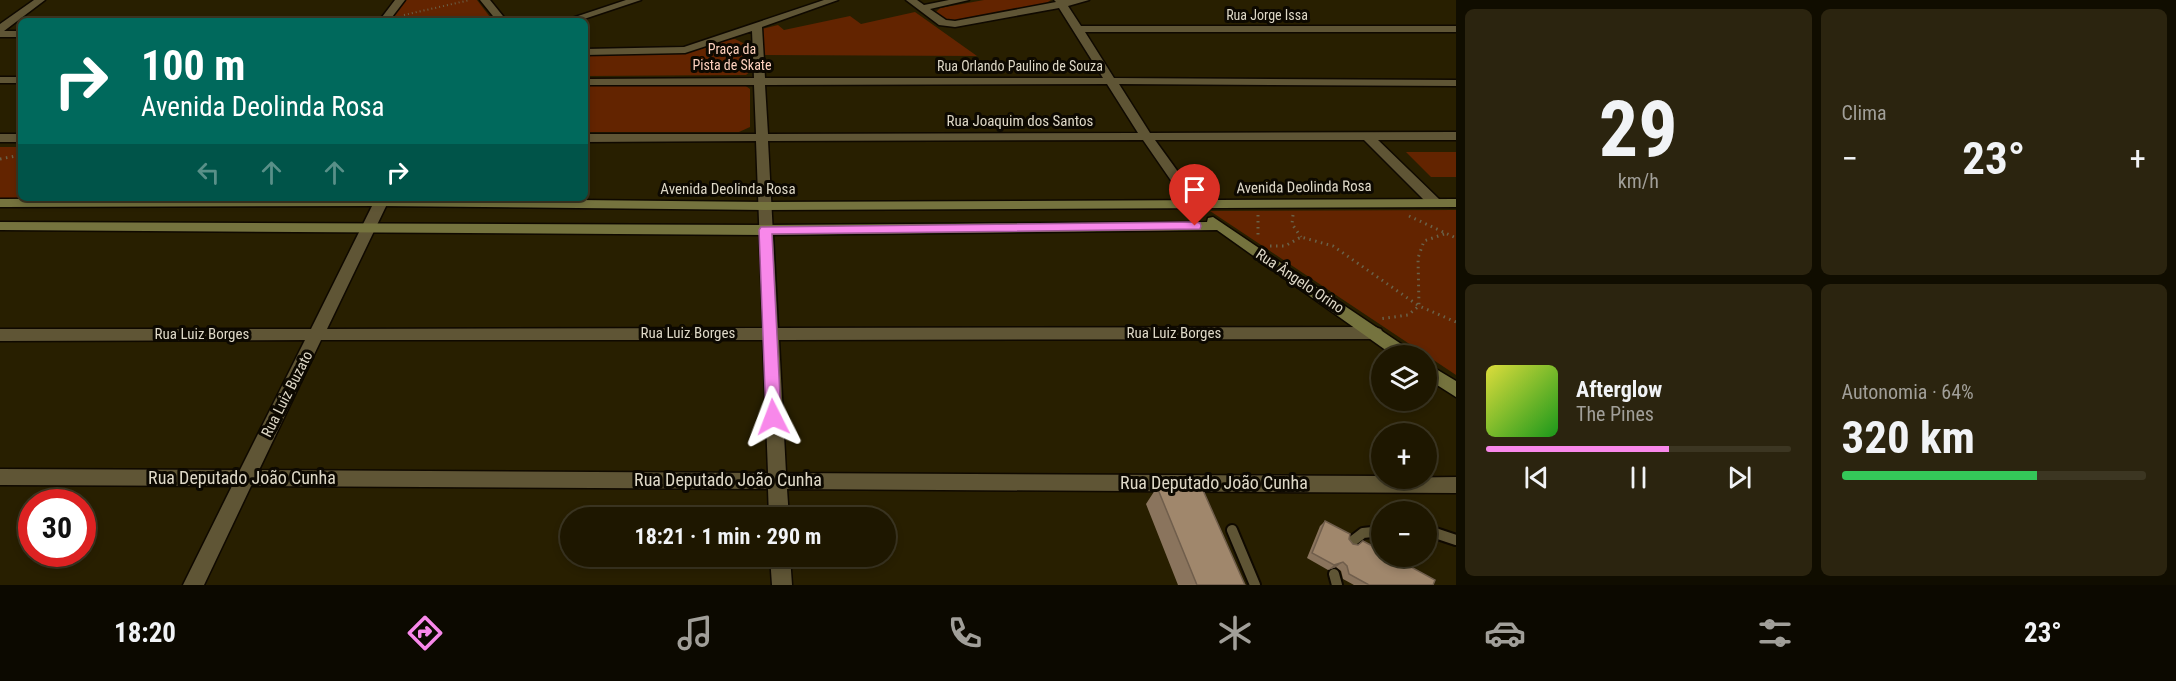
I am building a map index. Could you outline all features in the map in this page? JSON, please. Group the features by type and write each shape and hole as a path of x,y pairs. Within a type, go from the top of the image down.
{"street":[{"path":"0,29 39,0"},
{"path":"386,18 400,0"},
{"path":"485,0 500,18"},
{"path":"577,18 636,0"},
{"path":"588,52 685,50 833,0"},
{"path":"911,0 943,23 955,24 1060,2 1084,0"},
{"path":"922,8 964,0"},
{"path":"1060,2 1109,81 1195,205"},
{"path":"757,26 778,507"},
{"name":"Rua Jorge Issa","path":"1078,29 1456,29"},
{"path":"0,34 18,34"},
{"path":"0,80 18,80"},
{"name":"Rua Orlando Paulino de Souza","path":"588,82 1456,83"},
{"path":"1367,136 1435,203"},
{"name":"Rua Joaquim dos Santos","path":"588,138 1456,136"},
{"path":"0,138 18,138"},
{"name":"Avenida Deolinda Rosa","path":"0,203 179,201"},
{"name":"Avenida Deolinda Rosa","path":"325,201 766,206 1456,203"},
{"name":"Rua Luiz Buzato","path":"193,585 381,202"},
{"name":"Rua Ângelo Orino","path":"1195,205 1219,226 1392,345"},
{"path":"0,226 369,226 765,230 1219,226"},
{"name":"Rua Luiz Borges","path":"0,335 769,332 1376,333"},
{"path":"1437,377 1456,390"},
{"name":"Rua Deputado João Cunha","path":"0,477 1456,485"},
{"path":"781,567 782,585"}],"lane":[{"path":"1232,530 1255,585"},
{"path":"1350,543 1363,532 1371,532"},
{"path":"1437,532 1456,540"}],"path":[{"path":"394,18 470,0"},
{"path":"0,159 18,156"},
{"path":"1394,203 1406,215 1456,238"},
{"path":"1293,210 1292,224 1301,237 1333,246 1419,306 1456,322"},
{"path":"1419,306 1418,258 1424,241 1444,234"},
{"path":"1248,237 1258,243"},
{"path":"1267,245 1285,246 1301,237"},
{"path":"1357,320 1408,315 1419,306"}],"green space":[{"path":"404,0 477,0 491,18 392,18"},
{"path":"984,0 1051,0 1045,4 955,21 942,19 935,13 940,8"},
{"path":"915,12 977,56 764,55 762,29 778,25 784,30 850,16 861,24"},
{"name":"Praça da Pista de Skate","path":"735,39 749,46 751,71 746,75 588,76 588,54 687,52 723,40"},
{"path":"588,84 743,84 750,89 750,127 739,132 588,132"},
{"path":"0,147 18,147 18,199 0,199"},
{"path":"1406,152 1456,152 1456,177 1431,177"},
{"path":"1456,210 1456,375 1437,362 1437,345 1411,345 1210,211"}],"building":[{"path":"1157,487 1202,488 1245,585 1197,585"},
{"path":"1325,521 1350,534 1349,539 1353,544 1358,545 1363,541 1371,545 1371,567 1411,567 1435,580 1433,585 1369,585 1349,574 1343,562 1334,565 1312,553"}],"route":[{"path":"773,417 765,230 1195,226"}]}
